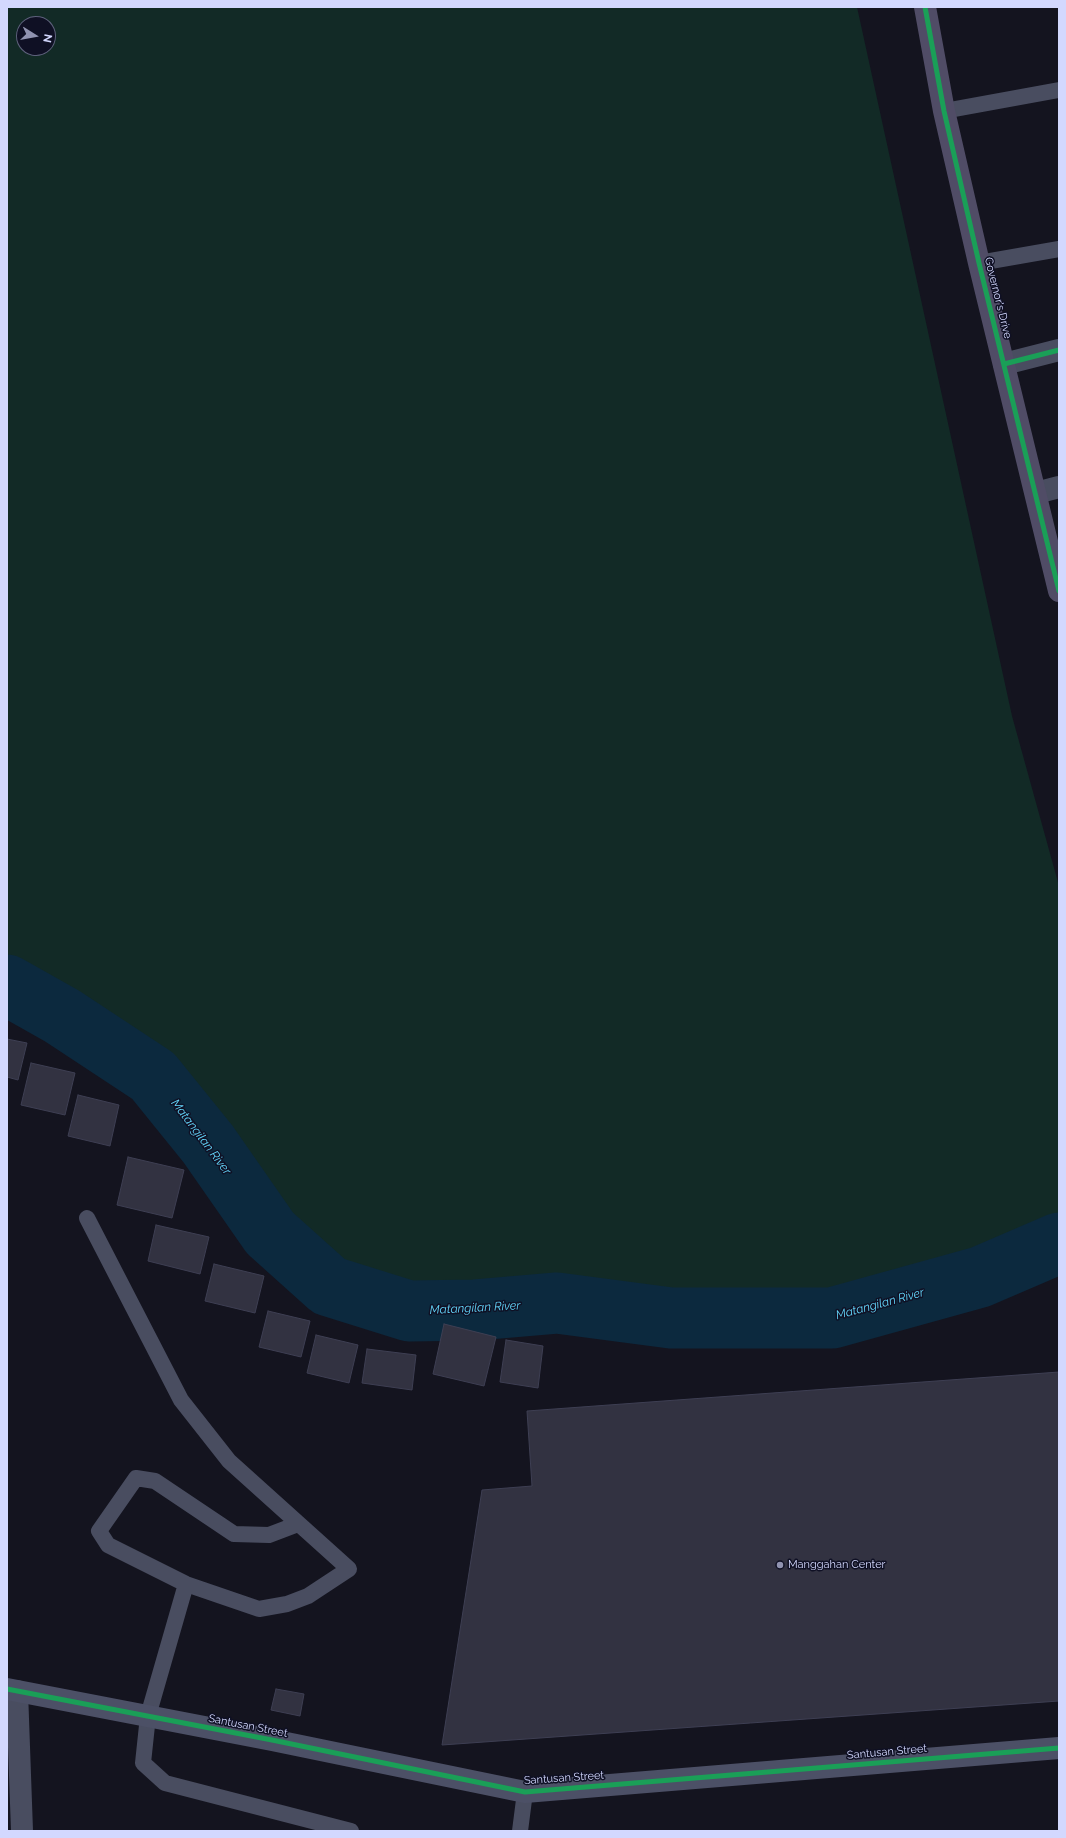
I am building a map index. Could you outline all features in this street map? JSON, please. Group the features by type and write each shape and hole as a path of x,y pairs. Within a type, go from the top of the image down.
{"main road":[{"name":"Governor's Drive","path":"924,7 944,111 978,263 1059,591"}],"street":[{"path":"1004,364 1059,350"},
{"path":"1036,493 1059,487"},
{"path":"12,1690 22,1831"},
{"name":"Santusan Street","path":"12,1690 525,1792 1059,1748"}],"lane":[{"path":"944,111 1059,90"},
{"path":"978,263 1059,249"},
{"path":"87,1218 181,1400 230,1461 349,1569 308,1596 287,1604 259,1609 186,1584 108,1545 99,1531 136,1478 156,1481 234,1534 269,1534 298,1524"},
{"path":"186,1584 148,1716 143,1763 165,1783 351,1831"},
{"path":"520,1831 525,1792"}],"green space":[{"path":"7,7 857,7 1012,716 1059,886 1059,1244 980,1277 832,1318 671,1318 557,1303 475,1310 409,1311 329,1286 270,1233 208,1144 153,1076 7,987"}],"building":[{"path":"7,1039 27,1043 18,1080 7,1077"},
{"path":"31,1063 75,1073 65,1115 21,1105"},
{"path":"78,1095 119,1105 110,1146 68,1136"},
{"path":"128,1157 184,1170 172,1218 117,1205"},
{"path":"156,1225 209,1237 200,1274 148,1261"},
{"path":"214,1264 264,1276 255,1313 205,1301"},
{"path":"268,1311 310,1321 301,1357 259,1347"},
{"path":"444,1324 496,1337 484,1386 433,1374"},
{"path":"316,1335 358,1345 349,1383 307,1373"},
{"path":"506,1340 543,1346 538,1388 500,1382"},
{"path":"367,1349 416,1355 412,1390 362,1383"},
{"path":"1059,1372 1059,1701 442,1745 482,1490 532,1486 527,1411"},
{"path":"276,1689 304,1694 300,1716 271,1710"}],"waterway":[{"name":"Matangilan River","path":"7,985 62,1016 153,1076 208,1144 270,1233 329,1286 409,1311 475,1310 557,1303 671,1318 832,1318 980,1277 1059,1243"}],"cycle path":[{"path":"925,7 944,111 979,263 1059,591"},
{"path":"1004,364 1059,350"},
{"path":"7,1689 272,1740 525,1792 1059,1748"}],"place":[{"name":"Manggahan Center","path":"780,1565"}]}
